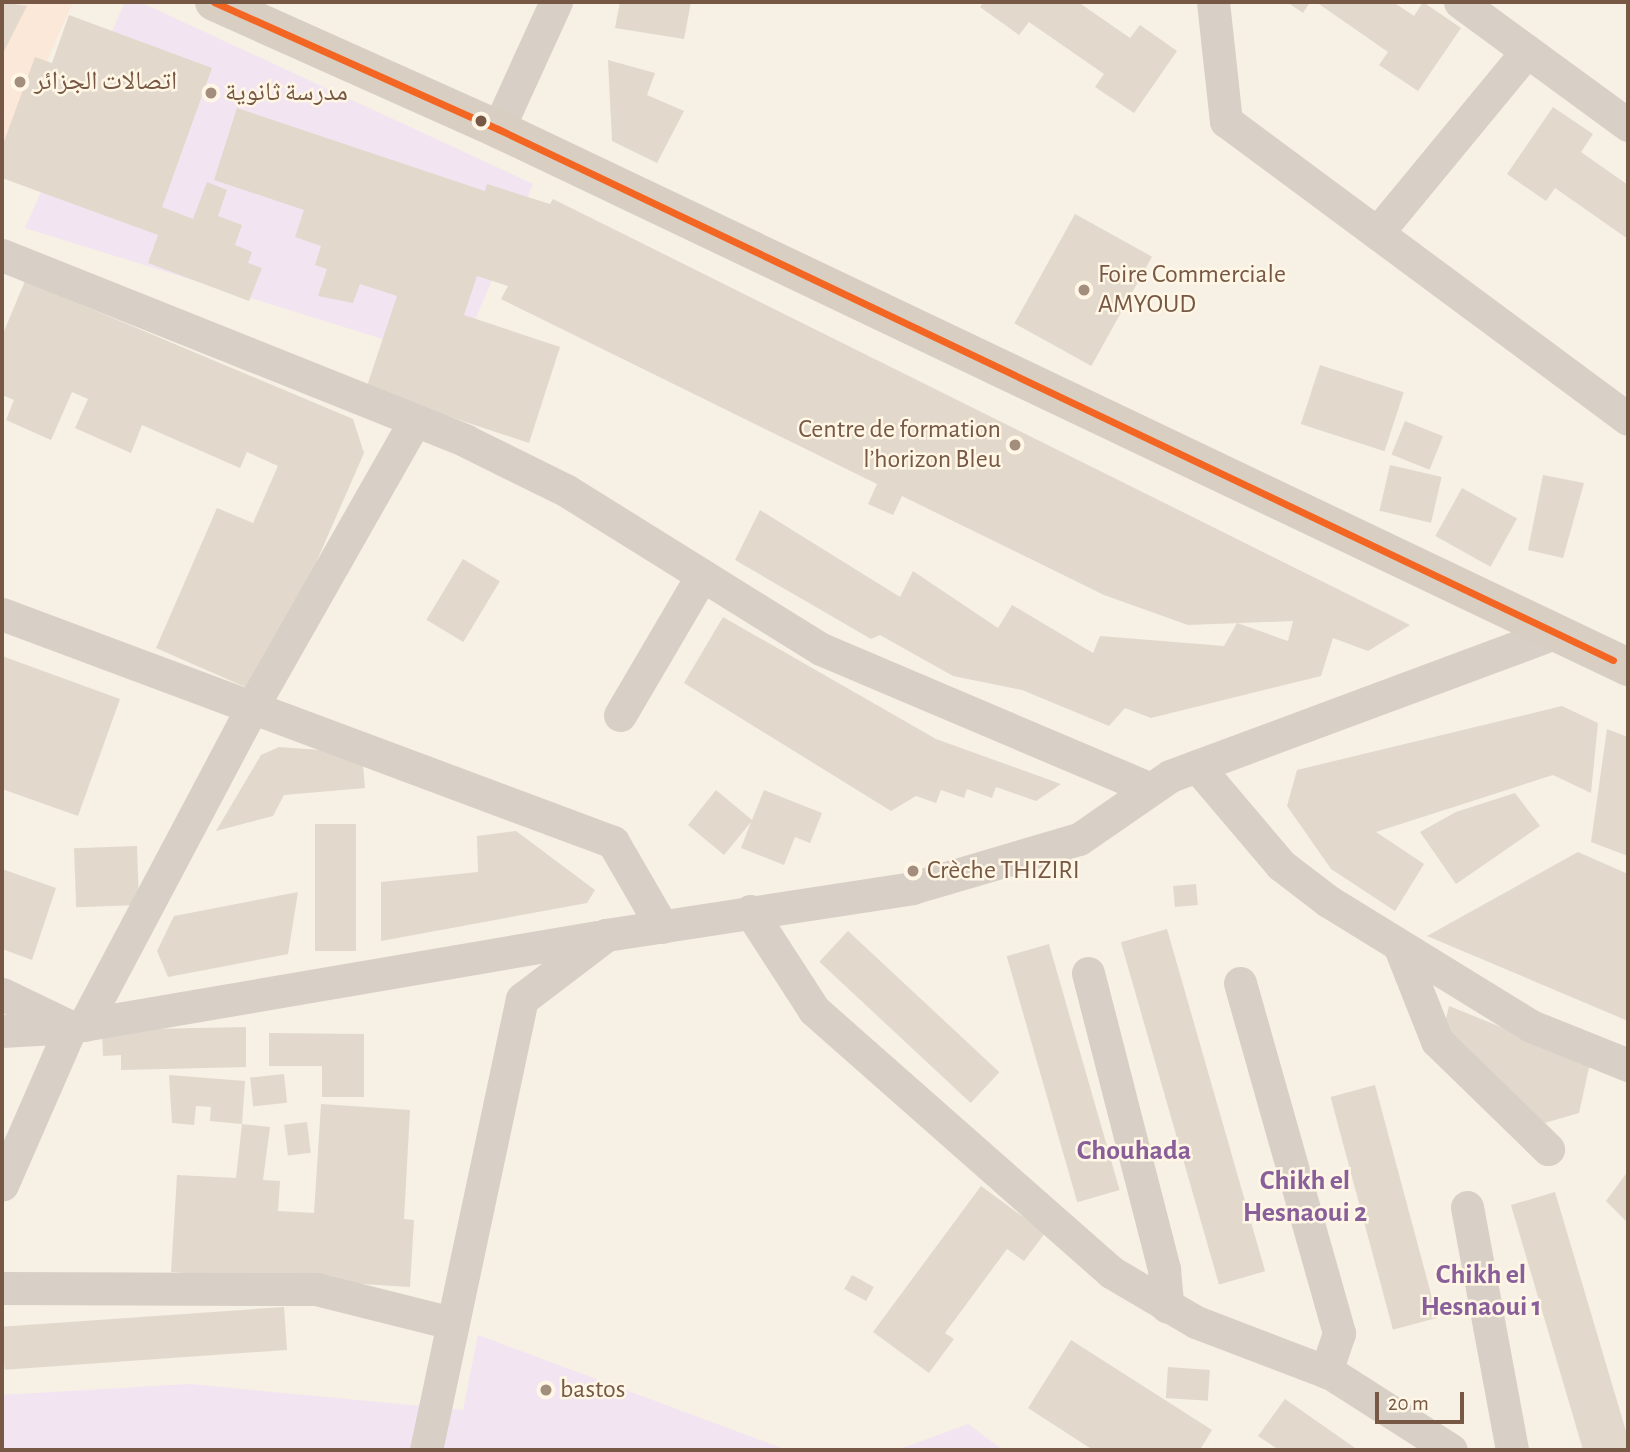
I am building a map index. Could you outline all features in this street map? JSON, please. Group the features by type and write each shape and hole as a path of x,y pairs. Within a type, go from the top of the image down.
{"main road":[{"path":"214,2 498,129 1628,667"}],"street":[{"path":"498,129 556,2"},
{"path":"1213,2 1226,121 1628,419"},
{"path":"1460,2 1628,125"},
{"path":"1377,233 1527,51"},
{"path":"2,255 415,420 567,491 821,649 1151,789"},
{"path":"2,1185 77,1026 251,709 415,420"},
{"path":"620,715 702,575"},
{"path":"2,614 251,709 311,724 613,842 662,927"},
{"path":"2,1031 77,1026 750,911 912,888 1079,839 1151,789 1197,766 1554,633"},
{"path":"1197,766 1281,865 1401,950 1531,1026 1628,1065"},
{"path":"750,911 814,1010 1056,1230 1167,1307 1326,1372 1451,1450"},
{"path":"426,1450 522,999 606,935"},
{"path":"1401,950 1437,1041 1548,1149"},
{"path":"1087,972 1164,1269 1167,1307"},
{"path":"1240,983 1339,1333 1326,1372"},
{"path":"2,994 77,1026"},
{"path":"1467,1208 1512,1450"},
{"path":"2,1288 316,1289 451,1323"}],"shaded area":[{"name":"اتصالات الجزائر","path":"2,2 73,2 2,162"},
{"name":"مدرسة ثانوية","path":"125,2 140,2 533,184 457,362 25,228"},
{"name":"bastos","path":"478,1335 787,1450 2,1450 2,1395 189,1384 463,1410"},
{"path":"968,1424 1003,1450 897,1450"}],"building":[{"path":"2,2 27,6 2,55"},
{"path":"620,2 691,2 684,39 615,28"},
{"path":"984,2 1078,2 1130,38 1140,25 1177,51 1134,113 1095,87 1104,74 1029,22 1019,35 980,7"},
{"path":"1287,2 1310,2 1303,13"},
{"path":"1316,2 1393,2 1414,16 1423,2 1461,28 1418,91 1379,65 1388,52"},
{"path":"69,15 212,68 162,207 193,219 207,182 227,190 218,216 242,225 235,245 252,252 248,263 262,268 249,301 148,263 158,235 2,178 2,147 35,57 52,63"},
{"path":"608,60 655,73 647,95 684,111 657,163 612,141"},
{"path":"1553,107 1593,134 1581,152 1628,185 1628,239 1555,188 1546,201 1507,174"},
{"path":"237,108 485,191 487,184 550,204 553,199 1410,625 1368,651 1333,638 1321,676 1151,718 1125,708 1109,726 1022,690 953,676 880,635 871,639 735,560 760,510 900,597 913,571 998,628 1012,605 1093,653 1100,636 1224,646 1237,623 1188,625 1104,595 902,496 893,515 868,504 877,484 501,299 508,286 477,276 464,315 560,347 529,443 366,389 397,296 360,284 353,303 318,296 327,269 315,265 321,246 295,237 304,210 214,180","holes":["1293,621 1288,641 1237,623"]},
{"name":"Foire Commerciale AMYOUD","path":"1075,214 1152,257 1091,366 1014,323"},
{"path":"25,281 353,419 364,453 259,693 156,648 217,508 253,523 278,466 247,452 240,468 142,425 131,453 75,428 88,399 72,392 51,440 6,420 14,400 2,395 2,336"},
{"path":"1320,365 1404,392 1385,451 1301,424"},
{"path":"1405,421 1443,436 1430,470 1392,454"},
{"path":"1390,465 1442,477 1431,523 1379,511"},
{"path":"1543,475 1584,483 1563,558 1528,550"},
{"path":"1462,488 1517,519 1490,567 1435,536"},
{"path":"463,559 500,581 463,642 426,620"},
{"path":"723,617 936,739 1061,784 1036,801 996,787 992,798 967,789 964,798 941,790 936,803 916,796 891,811 684,683"},
{"path":"2,656 120,699 78,816 2,789"},
{"path":"1562,706 1598,723 1591,793 1553,775 1376,832 1424,864 1395,911 1331,869 1287,806 1297,770"},
{"path":"1607,729 1628,737 1628,856 1591,842"},
{"path":"279,747 362,753 365,788 284,795 273,816 216,831 261,755"},
{"path":"716,790 752,820 764,790 822,813 810,843 795,837 784,865 741,848 751,822 724,855 688,825"},
{"path":"1515,793 1540,826 1456,884 1420,832 1456,812"},
{"path":"315,824 356,824 356,951 315,951"},
{"path":"516,831 595,890 587,903 381,941 381,882 478,872 477,836"},
{"path":"137,846 139,905 76,907 74,848"},
{"path":"1578,852 1628,874 1628,1021 1427,936"},
{"path":"2,869 56,888 32,960 2,949"},
{"path":"1196,884 1198,905 1175,907 1173,886"},
{"path":"298,892 288,954 168,977 157,951 174,916"},
{"path":"1167,929 1265,1271 1219,1284 1121,942"},
{"path":"848,931 999,1072 971,1103 819,962"},
{"path":"1049,944 1120,1190 1077,1202 1007,956"},
{"path":"1449,1006 1590,1063 1579,1113 1531,1127 1443,1031"},
{"path":"246,1027 246,1067 121,1070 121,1055 103,1056 102,1030"},
{"path":"269,1033 364,1034 364,1097 322,1097 322,1066 269,1066"},
{"path":"284,1074 287,1103 253,1106 250,1078"},
{"path":"169,1075 245,1081 242,1124 210,1121 211,1107 196,1106 194,1125 172,1123"},
{"path":"1375,1085 1437,1318 1393,1330 1331,1097"},
{"path":"321,1104 410,1110 404,1219 414,1220 410,1287 171,1272 177,1175 236,1178 242,1124 270,1127 263,1180 280,1181 278,1211 314,1213"},
{"path":"307,1122 311,1153 288,1156 284,1125"},
{"path":"1628,1171 1628,1223 1606,1201"},
{"path":"981,1186 1045,1233 1024,1261 1007,1249 945,1333 954,1339 929,1373 873,1332"},
{"path":"1555,1192 1628,1438 1628,1450 1583,1450 1511,1205"},
{"path":"852,1275 874,1287 866,1301 844,1289"},
{"path":"284,1307 287,1350 5,1370 2,1327"},
{"path":"1071,1340 1212,1430 1200,1450 1093,1450 1028,1408"},
{"path":"1168,1367 1210,1370 1208,1401 1166,1398"},
{"path":"1285,1399 1358,1450 1279,1450 1258,1436"}],"transit line":[{"path":"214,2 498,129 1613,660"}],"place":[{"name":"اتصالات الجزائر","path":"20,82"},
{"name":"مدرسة ثانوية","path":"211,93"},
{"name":"Foire Commerciale AMYOUD","path":"1084,290"},
{"name":"Centre de formation l’horizon Bleu","path":"1015,445"},
{"name":"Crèche THIZIRI","path":"913,871"},
{"name":"bastos","path":"546,1390"}],"district":[{"name":"Chouhada","path":"1134,1151"},
{"name":"Chikh el Hesnaoui 2","path":"1305,1197"},
{"name":"Chikh el Hesnaoui 1","path":"1481,1291"}]}
